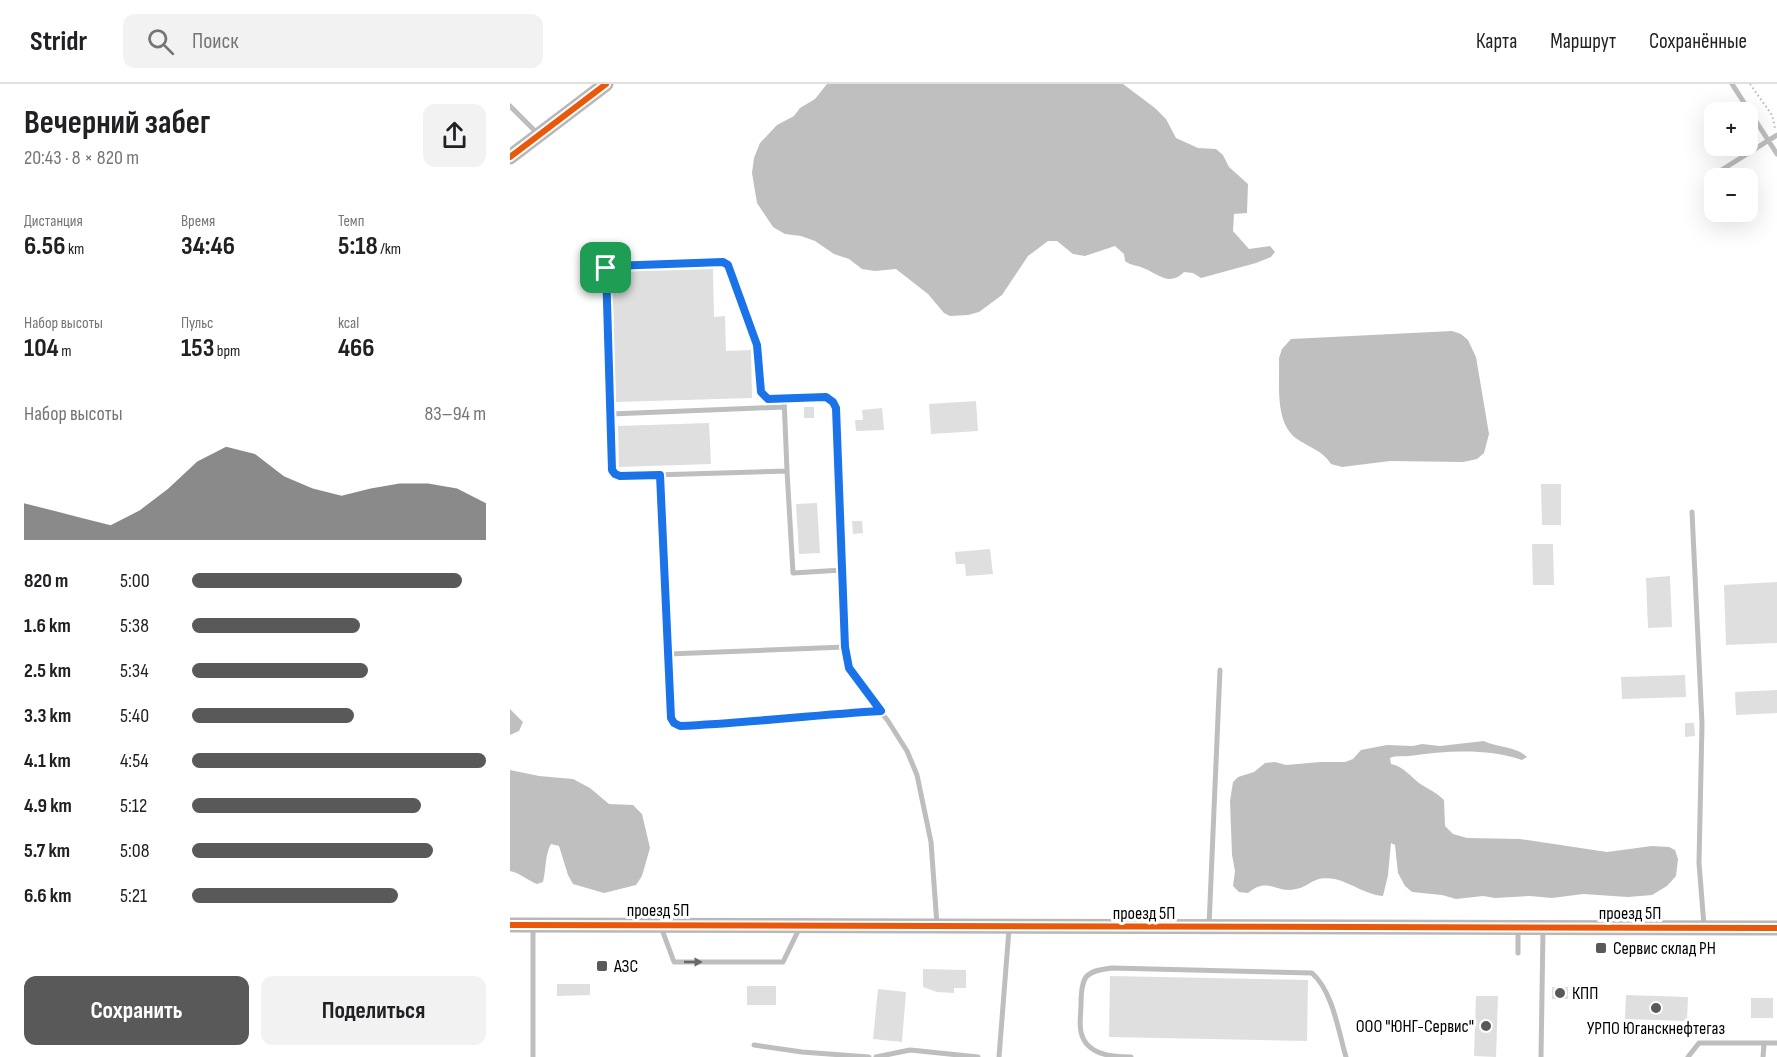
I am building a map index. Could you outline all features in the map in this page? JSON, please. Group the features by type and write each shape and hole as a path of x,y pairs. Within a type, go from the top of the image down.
{"street":[{"path":"510,157 606,84"},
{"name":"проезд 5П","path":"510,925 1543,928 1666,934 1704,928 1777,928"}],"lane":[{"path":"1732,84 1777,154"},
{"path":"510,106 539,135"},
{"path":"1725,168 1777,133"},
{"path":"787,471 620,476 615,474 612,470 606,268 723,262 728,265 757,345 761,392 768,399 826,397 833,402 836,408 845,647 849,668 881,711 907,752 917,775 931,842 937,926"},
{"path":"784,398 793,573 842,570"},
{"path":"611,414 784,407"},
{"path":"660,475 671,718 674,723 680,726 744,723 800,716 881,711"},
{"path":"1692,512 1702,724 1699,863 1704,928"},
{"path":"669,654 845,647"},
{"path":"1209,928 1220,670"},
{"path":"533,925 533,1057"},
{"path":"660,926 674,962 783,962 800,925"},
{"path":"999,1057 1010,927"},
{"path":"1518,928 1518,952"},
{"path":"1542,1057 1543,928"},
{"path":"1131,1057 1115,1057 1098,1053 1086,1043 1081,1032 1081,991 1086,977 1096,970 1112,968 1312,973 1319,980 1328,998 1346,1057"},
{"path":"1688,1057 1699,1043 1777,1043"},
{"path":"1763,1057 1764,1044"},
{"path":"754,1045 801,1052 869,1057"},
{"path":"876,1057 910,1050 978,1057"}],"path":[{"path":"1750,84 1772,115 1777,133"}],"shaded area":[{"path":"827,84 1123,84 1166,119 1176,138 1198,148 1216,149 1223,155 1229,167 1248,184 1247,213 1234,214 1233,231 1249,249 1270,246 1275,252 1271,257 1256,263 1201,278 1193,273 1184,272 1174,279 1169,279 1127,263 1124,254 1115,246 1085,256 1073,254 1057,241 1048,241 1028,256 1002,295 979,312 950,316 944,313 928,294 896,269 875,271 862,269 849,259 834,254 815,241 785,234 773,227 757,203 752,173 754,158 760,143 777,125 794,116 800,108 815,99"},
{"path":"1452,331 1468,340 1476,357 1489,434 1484,453 1477,459 1463,462 1390,461 1342,467 1331,464 1320,452 1297,439 1290,432 1281,413 1279,358 1282,349 1291,339"},
{"path":"510,709 523,722 519,731 510,735"},
{"path":"1484,741 1518,751 1527,757 1522,760 1480,752 1452,752 1395,757 1390,758 1391,764 1403,769 1444,800 1445,826 1453,834 1467,838 1520,839 1607,852 1652,846 1669,847 1675,850 1678,859 1676,876 1667,886 1652,895 1628,897 1583,894 1552,898 1483,896 1456,899 1412,892 1405,886 1398,873 1395,845 1391,843 1388,875 1383,896 1328,878 1289,890 1261,886 1248,893 1239,892 1233,886 1235,871 1232,855 1230,801 1233,782 1238,777 1254,772 1265,763 1275,762 1286,765 1345,762 1353,759 1361,750 1387,745 1440,746"},
{"path":"510,770 539,776 573,779 590,788 609,804 633,805 642,814 650,848 642,876 636,885 604,893 573,884 559,846 551,844 543,882 537,884 510,871"}],"building":[{"path":"713,269 714,317 725,316 726,351 751,350 752,398 616,402 612,272"},
{"path":"976,401 978,431 931,434 929,404"},
{"path":"804,407 814,407 814,418 804,418"},
{"path":"882,408 884,430 856,431 855,420 863,420 862,410"},
{"path":"709,423 711,464 619,467 618,426"},
{"path":"1541,484 1561,484 1561,525 1542,525"},
{"path":"817,503 820,553 799,554 796,504"},
{"path":"852,521 862,521 863,533 853,534"},
{"path":"1532,544 1553,544 1554,585 1533,585"},
{"path":"990,549 993,574 966,576 965,564 956,564 955,552"},
{"path":"1670,576 1672,627 1648,628 1646,578"},
{"path":"1777,582 1777,643 1726,645 1724,585"},
{"path":"1685,675 1686,697 1622,699 1621,677"},
{"path":"1777,690 1777,713 1736,715 1735,692"},
{"path":"1685,723 1694,723 1695,736 1685,737"},
{"path":"923,969 966,970 966,988 954,988 954,993 937,992 923,987"},
{"path":"1110,976 1308,980 1307,1041 1109,1037"},
{"path":"557,984 590,984 590,995 557,996"},
{"path":"747,986 776,986 776,1005 747,1005"},
{"name":"КПП","path":"1552,987 1568,987 1568,999 1552,999"},
{"path":"878,989 906,992 902,1042 873,1039"},
{"name":"УРПО Юганскнефтегаз","path":"1626,995 1688,997 1687,1021 1625,1019"},
{"name":"ООО \"ЮНГ-Сервис\"","path":"1476,996 1498,996 1496,1057 1474,1056"},
{"path":"1751,998 1773,998 1773,1018 1751,1018"}],"cycle path":[{"path":"510,157 606,84"},
{"path":"510,925 1777,928"}],"place":[{"name":"Сервис склад РН","path":"1601,948"},
{"name":"АЗС","path":"602,966"},
{"name":"КПП","path":"1560,993"},
{"name":"УРПО Юганскнефтегаз","path":"1656,1008"},
{"name":"ООО \"ЮНГ-Сервис\"","path":"1486,1026"}],"route":[{"path":"723,262 728,265 757,345 761,392 768,399 826,397 833,402 836,408 845,647 849,668 881,711 800,716 744,723 680,726 674,723 671,718 660,475 620,476 612,470 606,268 723,262"}]}
